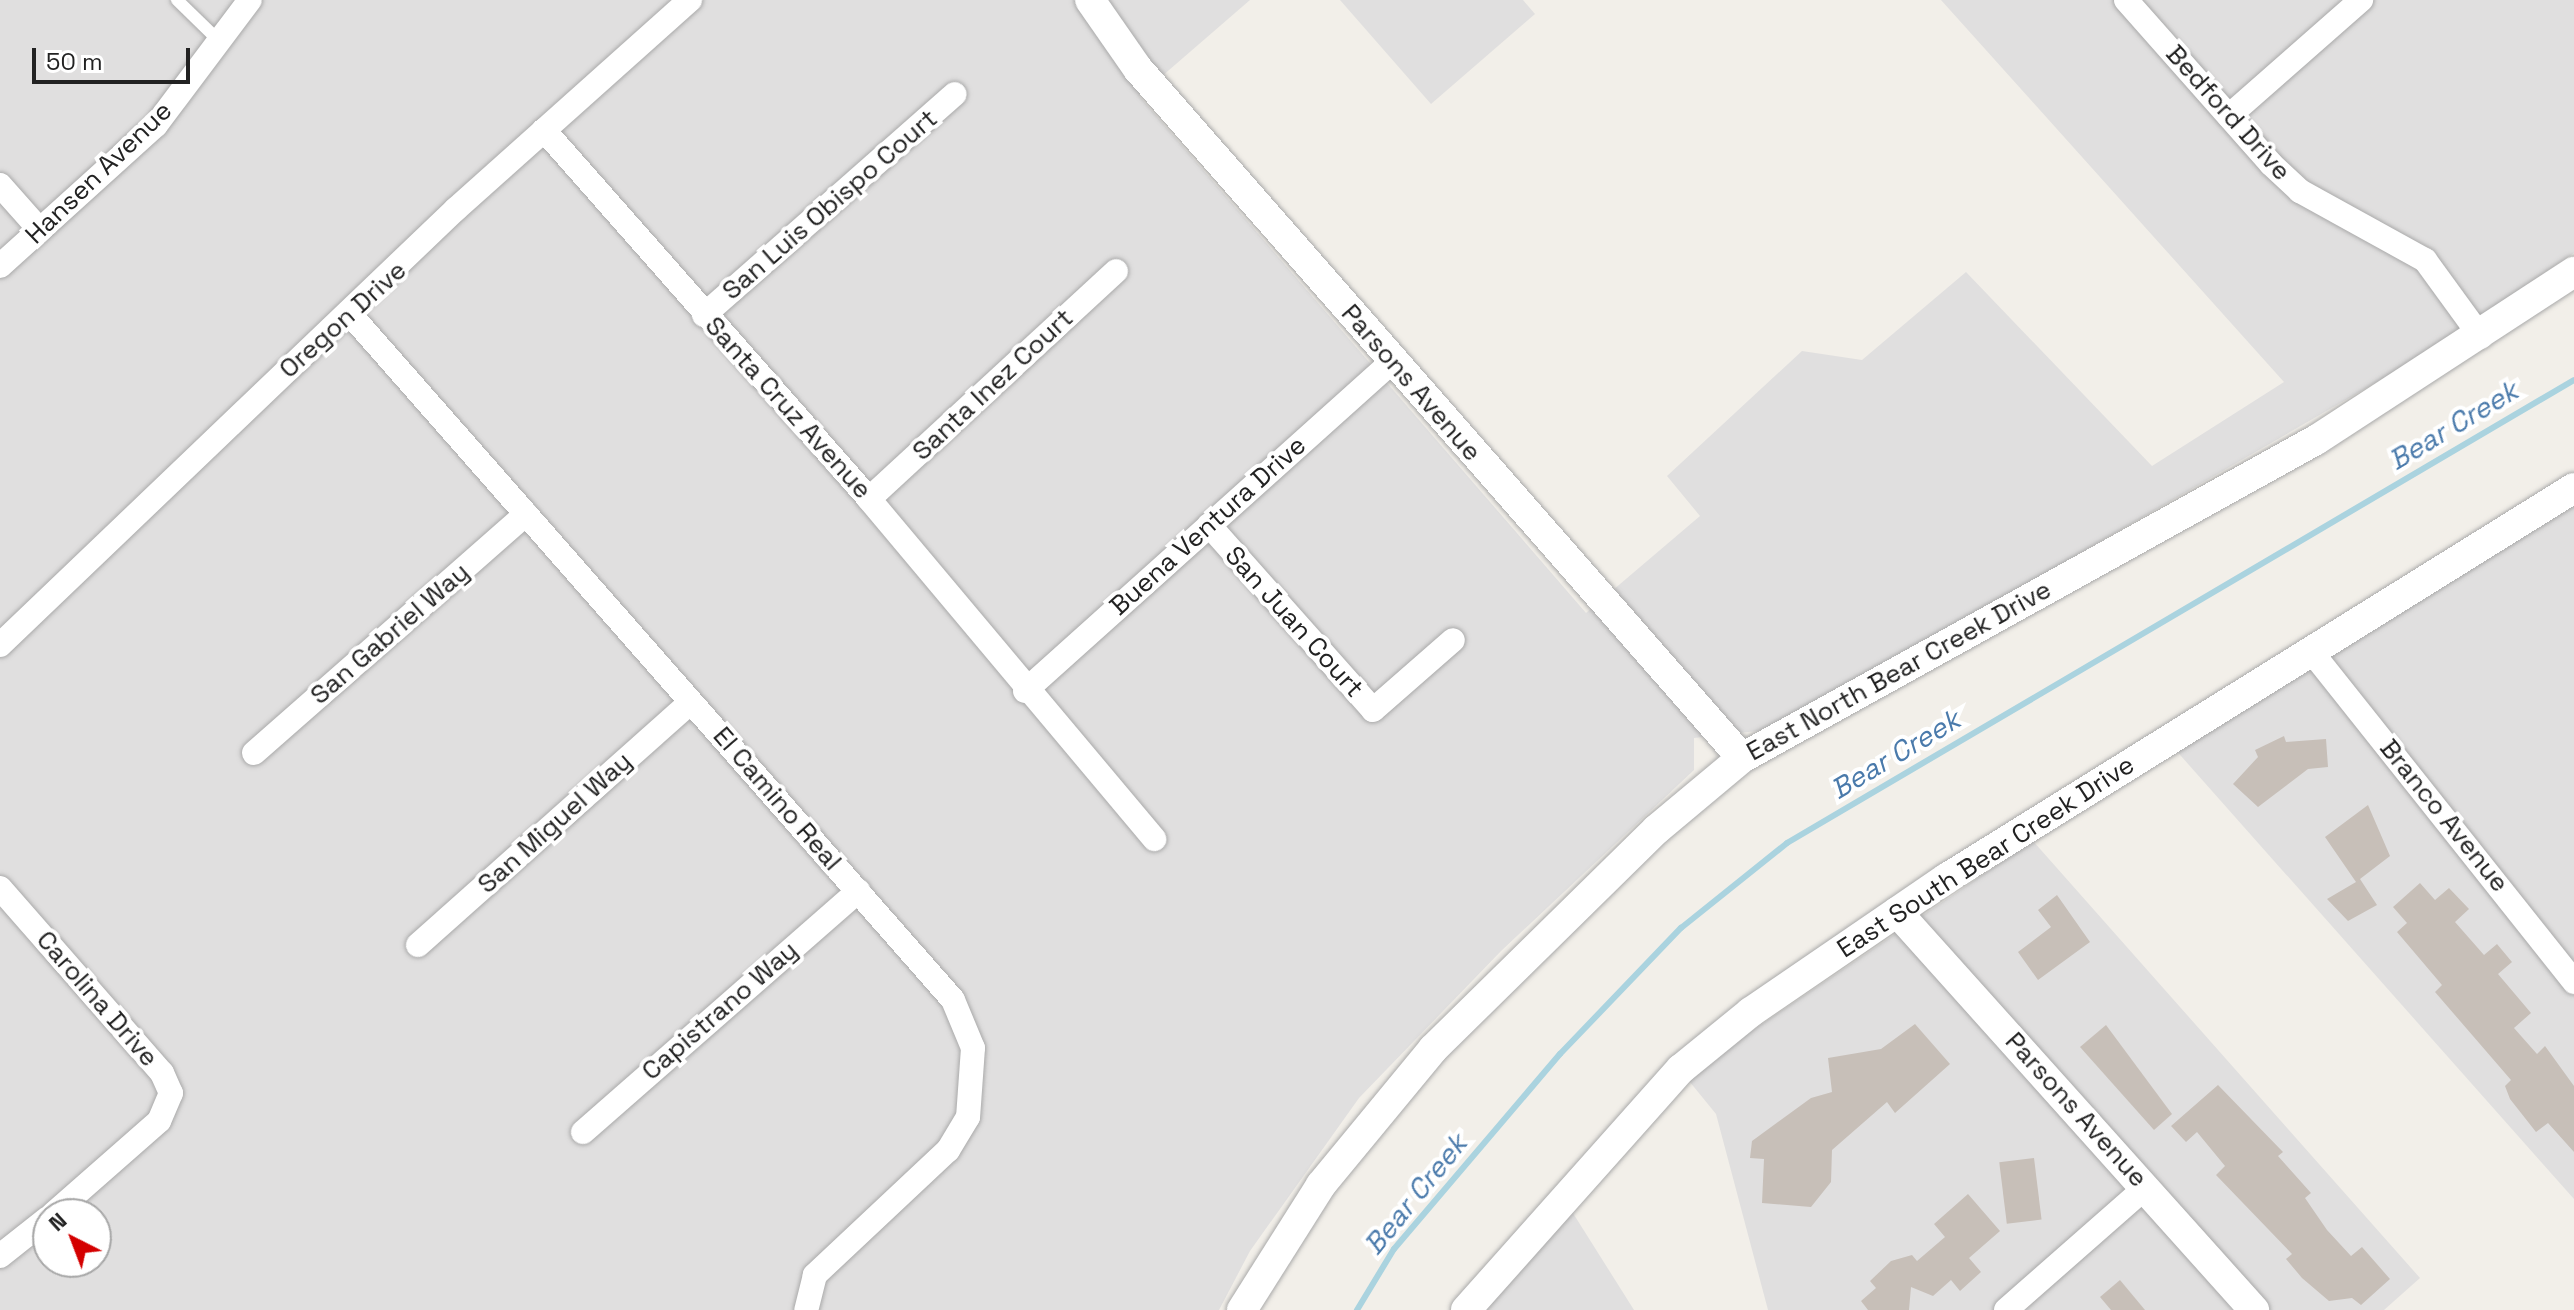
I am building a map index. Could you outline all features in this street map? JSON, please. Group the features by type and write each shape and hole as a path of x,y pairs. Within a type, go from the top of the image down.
{"street":[{"name":"Hansen Avenue","path":"0,266 156,125 215,37 250,0"},
{"name":"Oregon Drive","path":"0,645 544,130 690,0"},
{"name":"Parsons Avenue","path":"1090,0 1138,69 1742,758"},
{"name":"Bedford Drive","path":"2126,0 2300,191 2425,260 2481,337"},
{"path":"2229,116 2361,0"},
{"name":"San Luis Obispo Court","path":"704,315 955,94"},
{"name":"Santa Cruz Avenue","path":"544,130 869,499 1025,691 1154,839"},
{"path":"0,185 40,230"},
{"name":"Santa Inez Court","path":"869,499 1116,271"},
{"name":"East North Bear Creek Drive","path":"1242,1310 1321,1185 1433,1049 1657,829 1742,758 2316,440 2481,337 2574,272"},
{"name":"El Camino Real","path":"350,314 953,1000 973,1048 975,1080 968,1117 948,1150 815,1275 806,1310"},
{"name":"Buena Ventura Drive","path":"1025,691 1392,362"},
{"name":"East South Bear Creek Drive","path":"1466,1310 1681,1069 1897,912 2311,651 2571,495"},
{"name":"San Gabriel Way","path":"254,753 526,514"},
{"name":"San Juan Court","path":"1209,525 1373,710 1453,640"},
{"name":"Branco Avenue","path":"2311,651 2574,982"},
{"name":"San Miguel Way","path":"418,945 691,702"},
{"name":"Carolina Drive","path":"0,888 162,1073 171,1093 159,1121 71,1198"},
{"name":"Capistrano Way","path":"583,1132 858,891"},
{"name":"Parsons Avenue","path":"1897,912 2254,1310"},
{"path":"2006,1310 2146,1187"},
{"path":"0,1256 32,1231"}],"lane":[{"path":"177,0 215,37"}],"shaded area":[{"path":"0,0 1250,0 1139,96 1586,613 1700,516 1667,476 1802,351 1862,360 1966,272 2152,466 2284,382 1941,0 2574,0 2574,253 2408,364 1775,729 1694,738 1694,770 1501,951 1359,1098 1250,1251 1219,1310 0,1310"},
{"path":"1340,0 1523,0 1535,14 1431,104"},
{"path":"2574,498 2574,1199 2173,747"},
{"path":"2033,841 2420,1278 2384,1310 1768,1310 1716,1114 1685,1076"},
{"path":"1571,1210 1634,1310 1478,1310"}],"building":[{"path":"2284,736 2286,742 2326,739 2328,767 2308,769 2258,807 2233,784 2258,757 2255,750"},
{"path":"2368,805 2390,856 2360,879 2377,905 2348,921 2327,899 2356,882 2325,837"},
{"path":"2420,883 2435,900 2449,888 2469,909 2455,922 2484,955 2497,944 2512,962 2498,974 2531,1013 2514,1028 2537,1054 2545,1046 2574,1086 2574,1152 2548,1123 2536,1132 2510,1099 2505,1086 2511,1080 2435,992 2442,985 2397,932 2407,923 2393,907"},
{"path":"2057,895 2090,942 2038,980 2018,952 2051,927 2038,910"},
{"path":"1915,1024 1950,1064 1895,1113 1887,1102 1832,1150 1831,1182 1811,1207 1762,1203 1764,1159 1750,1158 1752,1141 1811,1098 1832,1092 1828,1058 1881,1049"},
{"path":"2106,1025 2172,1114 2154,1130 2080,1047"},
{"path":"2218,1085 2283,1152 2278,1156 2311,1193 2305,1198 2327,1230 2351,1256 2362,1247 2390,1279 2361,1305 2352,1298 2329,1301 2302,1278 2286,1259 2292,1254 2216,1175 2225,1166 2197,1132 2186,1142 2171,1126"},
{"path":"2034,1158 2042,1220 2007,1224 1999,1162"},
{"path":"1968,1194 2000,1231 1969,1258 1981,1272 1960,1291 1951,1280 1933,1296 1911,1287 1909,1310 1868,1310 1861,1301 1876,1288 1870,1281 1891,1261 1912,1255 1917,1261 1945,1237 1934,1224"},
{"path":"2120,1280 2145,1310 2111,1310 2100,1297"}],"waterway":[{"name":"Bear Creek","path":"1357,1310 1394,1249 1560,1054 1681,928 1787,843 2574,380"}]}
